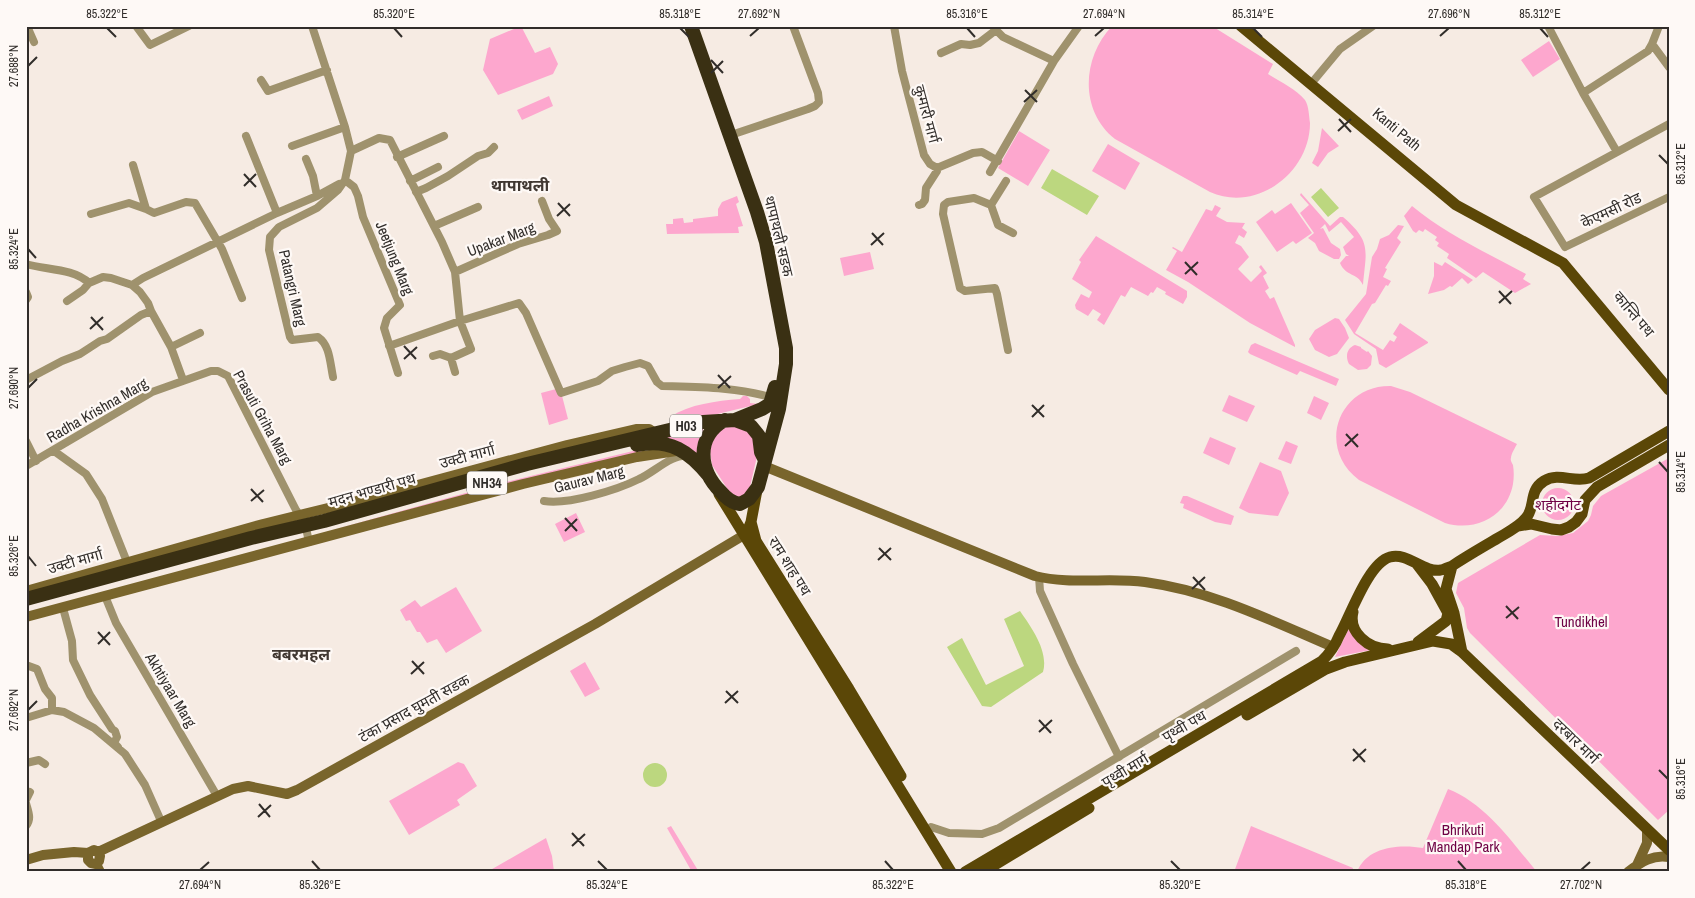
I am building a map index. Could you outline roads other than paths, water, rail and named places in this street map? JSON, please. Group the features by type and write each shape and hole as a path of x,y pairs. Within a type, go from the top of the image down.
{"highway":[{"name":"थापाथली सडक","path":"683,26 724,135 752,217 779,347 776,403"},
{"name":"थापाथली सडक","path":"691,26 751,191 766,242 786,348 786,364 764,463"},
{"path":"737,421 754,430 758,436 764,463 758,487 743,504 737,504 725,497 710,479 703,458 704,444 713,429 737,421 770,404 776,403"},
{"name":"मदन भण्डारी पथ","path":"26,608 241,548 527,464 703,422 737,421"},
{"name":"मदन भण्डारी पथ","path":"26,599 641,444 669,444 689,456 710,479"}],"main road":[{"path":"1241,26 1456,205 1563,263 1669,390"},
{"path":"1250,26 1315,79"},
{"name":"Kanti Path","path":"1315,79 1461,202 1527,237 1562,251"},
{"name":"कान्ति पथ","path":"1562,251 1667,378"},
{"path":"1400,648 1383,649 1364,641 1352,624 1354,606 1369,577 1381,562 1388,558 1398,557 1440,570 1452,566 1517,527 1527,518 1534,494 1546,480 1566,478 1581,481 1589,478 1669,431"},
{"path":"1517,527 1531,524 1561,530 1569,527 1582,514 1585,500 1597,487 1669,445"},
{"path":"710,479 741,531"},
{"path":"751,522 758,487"},
{"name":"राम शाह पथ","path":"751,522 741,531 951,872"},
{"name":"राम शाह पथ","path":"751,522 756,541 849,689 960,872"},
{"path":"1280,691 1345,662 1415,645 1448,618 1448,613 1432,584 1416,563"},
{"path":"1452,566 1446,589 1454,613 1462,652"},
{"name":"पृथ्वी मार्ग","path":"983,872 1128,780 1280,691 1322,661 1333,647 1354,606"},
{"name":"दरबार मार्ग","path":"1415,645 1433,641 1458,647 1669,850"},
{"name":"पृथ्वी मार्ग","path":"965,872 1107,793"}],"street":[{"path":"27,26 34,42"},
{"path":"136,26 150,45 189,26"},
{"path":"132,285 277,213 317,196 345,180 351,150 312,26"},
{"path":"730,135 808,109 819,102 818,93 793,26"},
{"name":"कुमारी मार्ग","path":"894,26 902,70 924,155 933,167 937,168"},
{"path":"990,172 1054,61 1078,26"},
{"path":"1315,79 1340,49 1373,26"},
{"path":"1548,26 1583,94 1617,152"},
{"path":"1583,94 1648,51 1659,26"},
{"path":"941,53 961,44 979,43 994,28 1003,37 1054,61"},
{"path":"1652,44 1669,67"},
{"path":"261,80 268,91 327,70"},
{"path":"1562,251 1534,197 1669,124"},
{"path":"292,146 345,128"},
{"path":"246,136 277,213"},
{"path":"397,157 444,136"},
{"path":"351,150 379,138 390,140 455,272 460,321 471,349 451,358 440,354 433,356"},
{"path":"416,192 441,180 472,162 478,156 488,153 494,147"},
{"path":"919,205 925,200 926,188 937,168 974,153 982,152 998,161"},
{"path":"306,159 313,176 317,196"},
{"path":"133,165 146,209"},
{"path":"410,182 438,167"},
{"name":"Jeetjung Marg","path":"345,180 354,187 358,196 363,217 400,305 384,323 385,335 398,373"},
{"name":"Patangri Marg","path":"333,377 324,341 318,337 297,340 292,340 290,337 269,250 269,243 270,237 279,227 317,208 338,190 345,180"},
{"path":"991,205 1006,181"},
{"name":"केएमसी रोड","path":"1562,251 1669,197"},
{"path":"1008,350 995,288 965,291 960,288 943,214 944,205 948,202 974,198 991,205 998,225 1013,234"},
{"name":"Upakar Marg","path":"455,272 518,244 548,235 557,230 549,219 542,201"},
{"path":"90,214 129,203 154,213 186,202 195,203 218,242 242,298"},
{"path":"434,226 478,207"},
{"path":"26,264 75,274 84,278 89,283"},
{"path":"67,301 83,290 89,283 104,277 132,285 148,302 151,311 172,347 183,380"},
{"path":"26,292 28,297 26,300"},
{"path":"389,346 519,303 526,314 561,393 598,380 612,371 640,363 648,366 656,382 662,386 704,388 763,395 776,403"},
{"path":"26,380 62,361 80,354 100,341 107,339 141,315 151,311"},
{"path":"172,347 200,333"},
{"path":"451,358 455,372"},
{"name":"Prasuti Griha Marg","path":"183,380 218,371 228,376 305,529"},
{"name":"Radha Krishna Marg","path":"26,466 152,392 183,380"},
{"path":"26,441 36,461"},
{"path":"54,451 86,474 102,499 126,562"},
{"path":"26,617 230,562 305,529 459,501 637,457 671,451 689,456"},
{"name":"Gaurav Marg","path":"544,501 564,501 621,488 652,473 672,458 682,455 689,456"},
{"path":"764,463 1010,567 1037,576 1061,580 1123,580 1167,586 1243,608 1333,647"},
{"name":"उक्टी मार्गा","path":"26,591 126,562 305,529"},
{"name":"टंका प्रसाद घुमती सडक","path":"93,853 217,796 244,786 287,794 297,790 595,624 730,544 741,531"},
{"path":"1037,576 1040,591 1117,758"},
{"name":"Akhtiyaar Marg","path":"106,596 116,623 217,796"},
{"path":"63,608 72,641 73,660 90,695 115,731 117,737 114,743 125,754 145,785 162,821"},
{"path":"932,827 950,833 982,834 991,832 1296,651"},
{"path":"26,666 37,668 45,689 52,698 52,710"},
{"path":"26,718 52,710 64,712 94,728 106,740 121,750"},
{"path":"26,763 39,760 45,764"},
{"path":"26,826 29,822 28,798"},
{"path":"1633,869 1647,843 1647,830"},
{"path":"26,860 43,855 74,852 93,853 100,858 98,868"},
{"path":"1633,869 1652,857 1669,857"}],"district":[{"name":"थापाथली","path":"520,185"},
{"name":"बबरमहल","path":"301,654"}],"park label":[{"name":"शहीदगेट","path":"1558,504"},
{"name":"Tundikhel","path":"1581,621"},
{"name":"Bhrikuti Mandap Park","path":"1463,838"}]}
